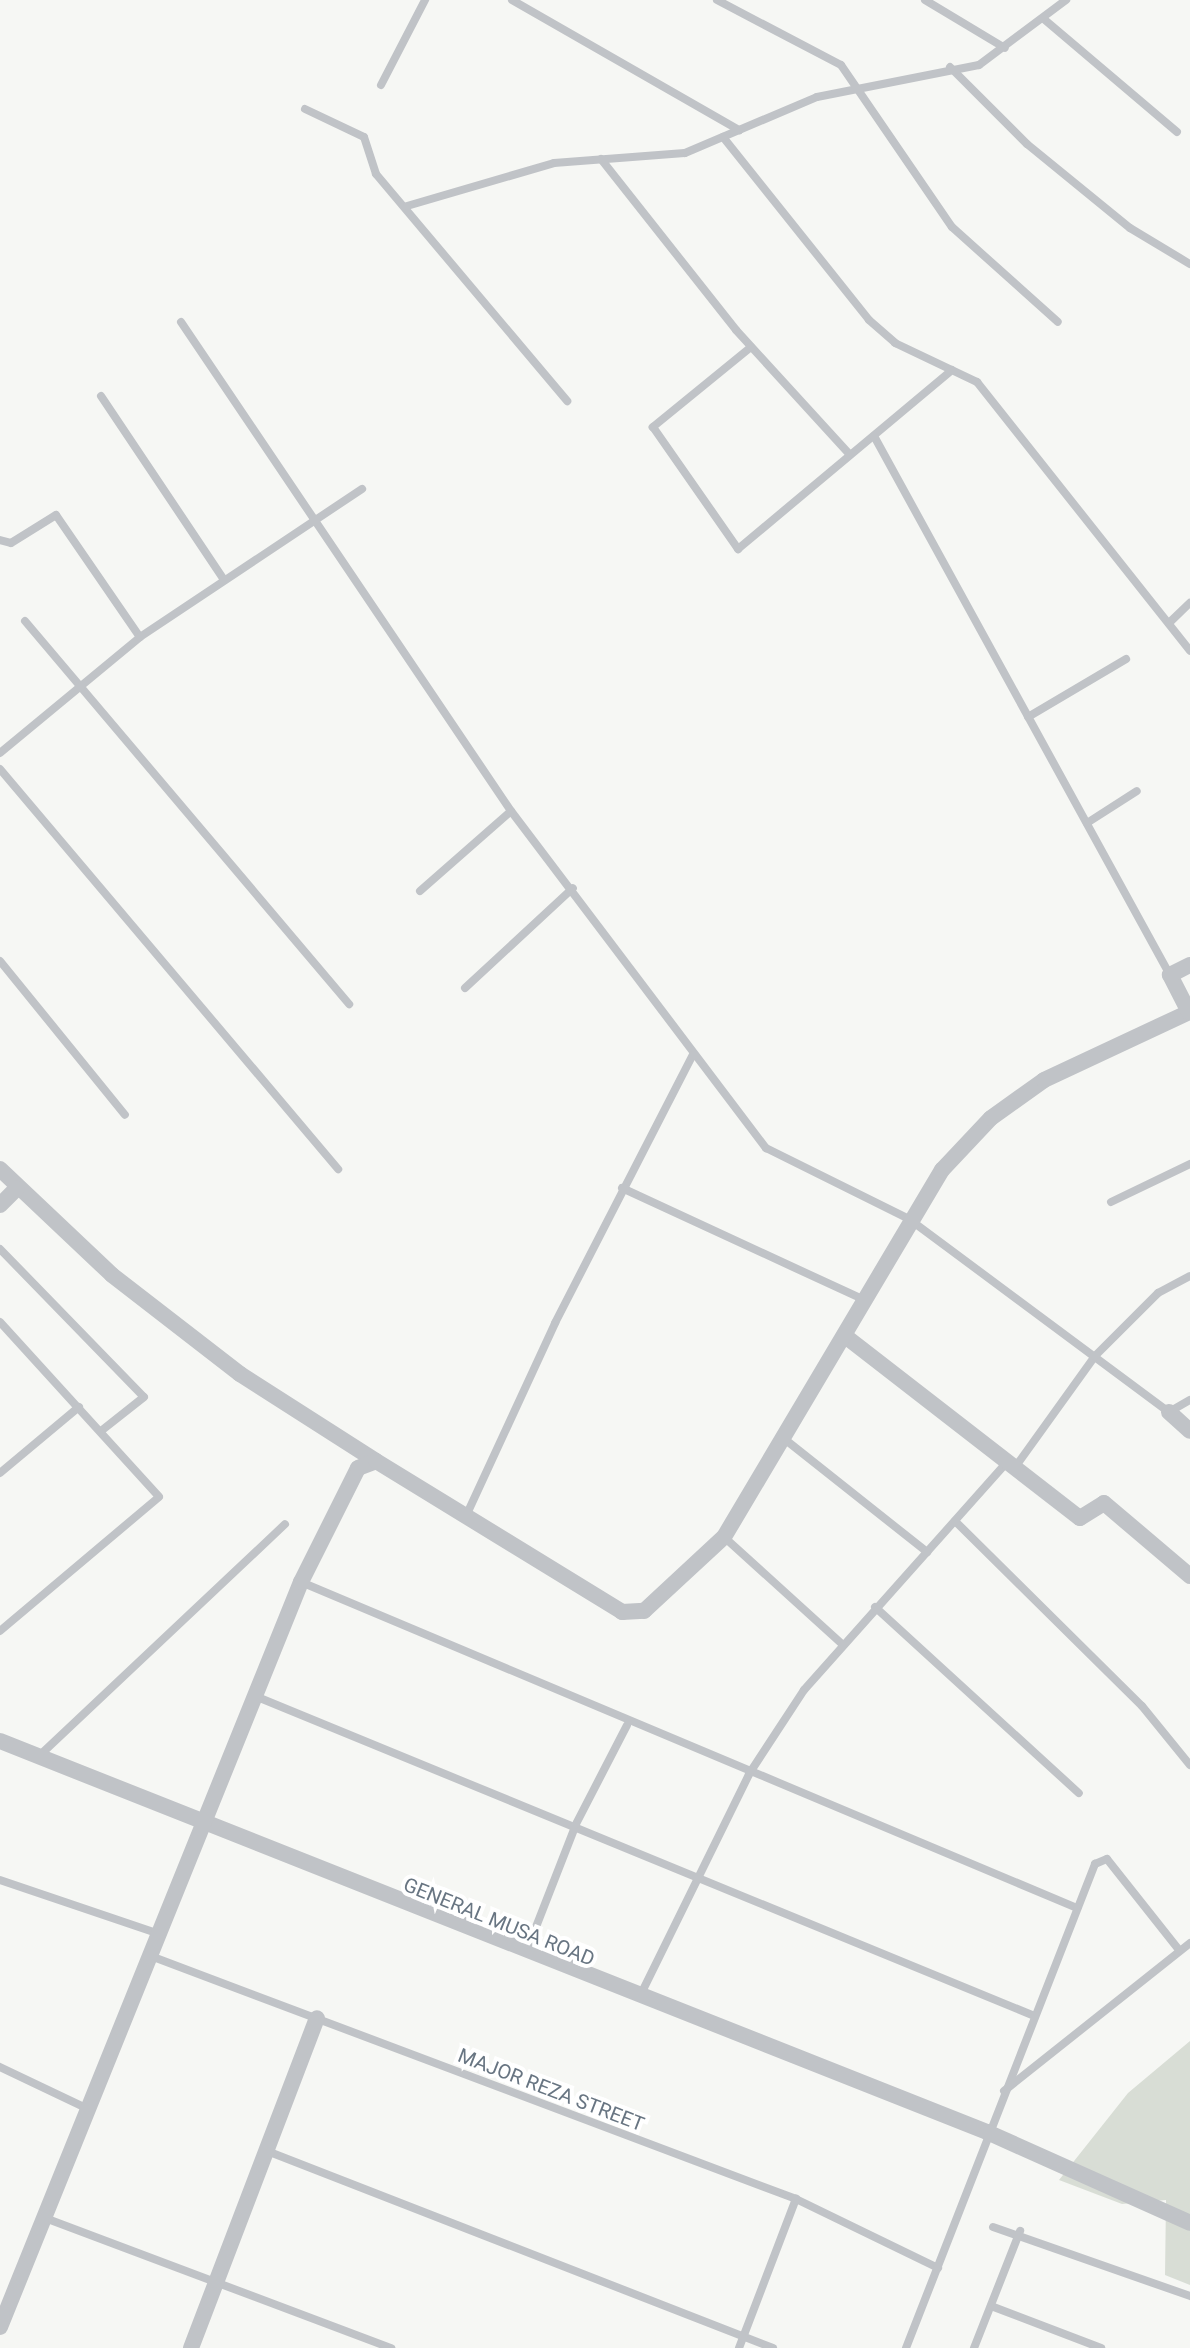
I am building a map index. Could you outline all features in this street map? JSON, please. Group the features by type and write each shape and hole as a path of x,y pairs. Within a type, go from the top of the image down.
{"street":[{"path":"0,1169 16,1189 240,1374 376,1461 635,1616 724,1537 787,1441 909,1219 991,1118 1058,1073 1190,1013 1170,975 1190,965"},
{"path":"0,1205 16,1189"},
{"path":"845,1336 1080,1518 1104,1503 1190,1576"},
{"path":"1169,1412 1190,1431"},
{"path":"0,2327 301,1582 346,1483 376,1461"},
{"name":"GENERAL MUSA ROAD","path":"0,1741 526,1954 987,2132 1190,2223"},
{"path":"191,2348 317,2018"}],"lane":[{"path":"381,85 425,0"},
{"path":"512,0 739,130"},
{"path":"717,0 841,65 864,89 952,227 1058,322"},
{"path":"925,0 1005,48"},
{"path":"407,206 554,163 685,153 817,97 864,89 950,67 979,65 1045,20 1066,0"},
{"path":"1045,20 1177,132"},
{"path":"950,67 1027,144 1130,228 1190,264"},
{"path":"305,109 364,137 376,174 407,206 567,401"},
{"path":"723,137 869,320 895,343 977,382 1190,651"},
{"path":"601,159 751,347 850,455"},
{"path":"181,322 310,522 511,811 573,888 693,1055 766,1148 909,1219 1169,1412 1190,1400"},
{"path":"751,347 653,427 738,549 952,370"},
{"path":"101,396 222,577"},
{"path":"874,436 1170,975"},
{"path":"0,753 140,637 222,577 362,489"},
{"path":"0,540 11,543 56,515 140,637"},
{"path":"1169,623 1190,603"},
{"path":"25,621 81,685 258,904 349,1004"},
{"path":"1028,717 1126,659"},
{"path":"0,769 338,1169"},
{"path":"1087,823 1137,791"},
{"path":"420,891 511,811"},
{"path":"465,988 573,888"},
{"path":"0,961 125,1115"},
{"path":"466,1516 622,1188 693,1055"},
{"path":"1111,1202 1190,1164"},
{"path":"622,1188 864,1300"},
{"path":"0,1249 144,1397 101,1431"},
{"path":"639,1998 749,1774 841,1643 1012,1463 1095,1356 1158,1293 1190,1276"},
{"path":"0,1322 159,1497 0,1631"},
{"path":"0,1473 79,1407"},
{"path":"787,1441 927,1552"},
{"path":"955,1521 1142,1706 1190,1765"},
{"path":"39,1756 285,1524"},
{"path":"724,1537 841,1643"},
{"path":"301,1582 627,1725 1077,1908"},
{"path":"875,1607 1079,1793"},
{"path":"255,1696 698,1873 1032,2015"},
{"path":"526,1954 576,1824 627,1725"},
{"path":"906,2348 1032,2015 1095,1864 1107,1859 1179,1950"},
{"path":"0,1880 157,1933"},
{"path":"1003,2092 1190,1943"},
{"name":"MAJOR REZA STREET","path":"148,1955 796,2199 938,2268"},
{"path":"0,2067 86,2108"},
{"path":"266,2151 773,2348"},
{"path":"739,2348 796,2199"},
{"path":"44,2217 391,2348"},
{"path":"993,2227 1020,2231 1190,2296"},
{"path":"974,2348 1020,2231"},
{"path":"991,2306 1101,2348"}],"shaded area":[{"path":"1190,2041 1190,2285 1165,2275 1166,2200 1122,2204 1059,2180 1128,2093"}]}
